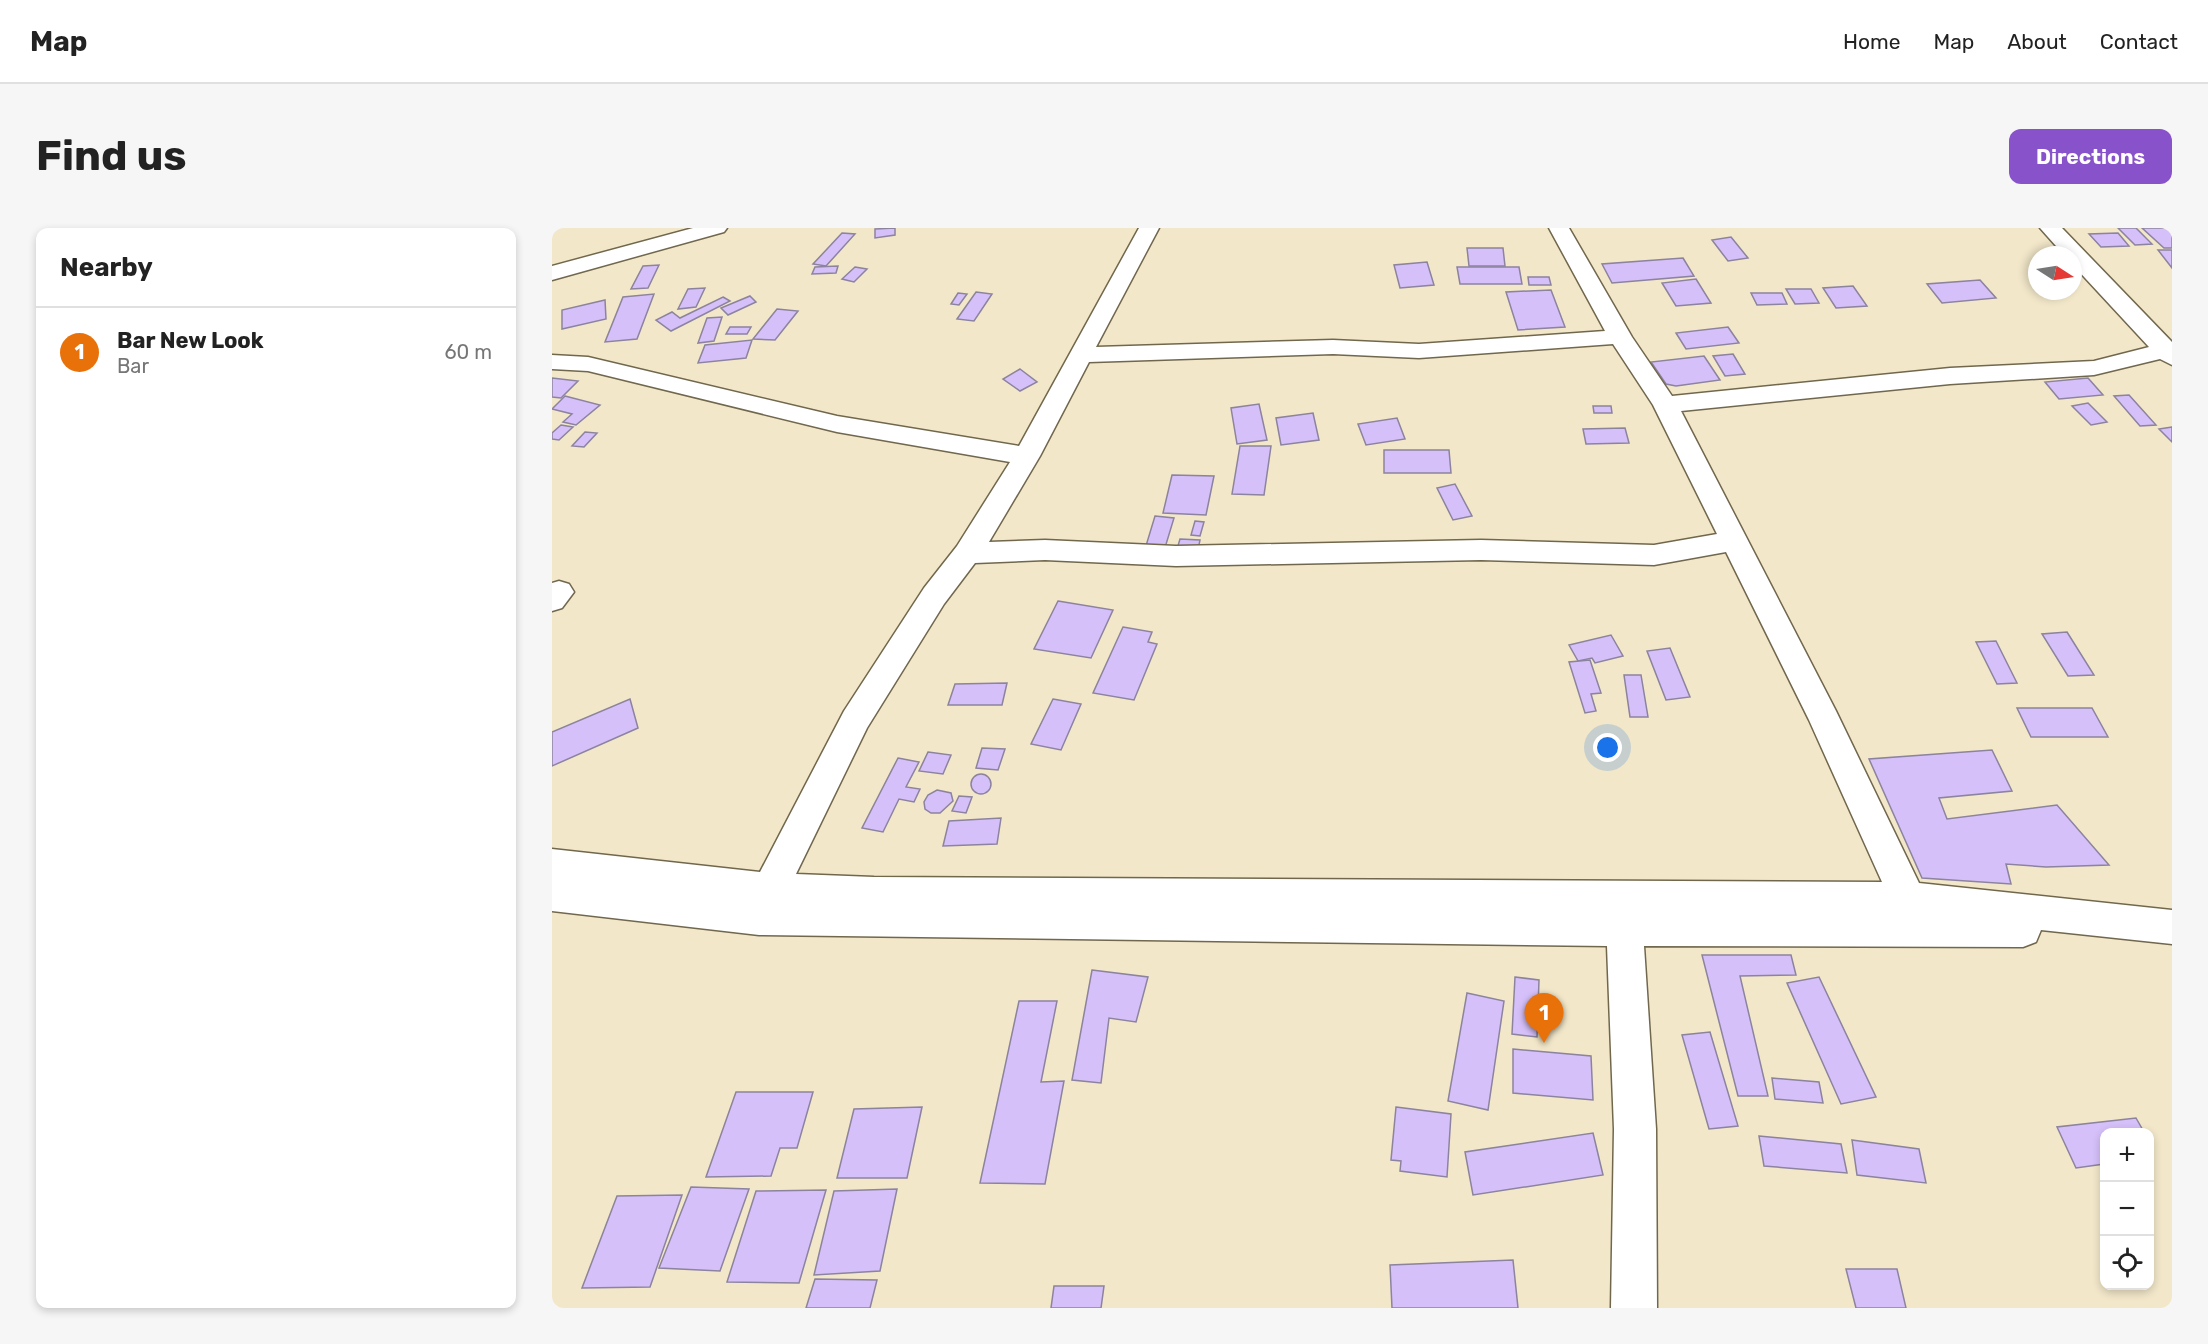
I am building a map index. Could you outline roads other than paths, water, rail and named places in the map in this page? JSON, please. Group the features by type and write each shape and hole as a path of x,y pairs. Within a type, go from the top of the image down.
{"street":[{"path":"552,273 717,228"},
{"path":"770,890 855,720 934,596 967,553 1027,456 1082,355 1119,280 1149,228"},
{"path":"1559,228 1620,337 1665,405 1732,541 1825,720 1908,900"},
{"path":"2050,228 2169,352"},
{"path":"1082,355 1333,347 1419,351 1620,337"},
{"path":"1665,405 1938,377 2094,368 2169,352"},
{"path":"552,362 588,364 837,424 1027,456"},
{"path":"967,553 1045,550 1176,556 1481,550 1654,555 1732,541"},
{"path":"552,592 559,592 552,600"},
{"path":"552,865 770,890 1000,896 1908,900 2172,928"},
{"path":"552,894 759,918 1625,929 2172,928"},
{"path":"1625,929 1635,1129 1634,1308"}],"place":[{"name":"Bar New Look","path":"1544,1043"}]}
